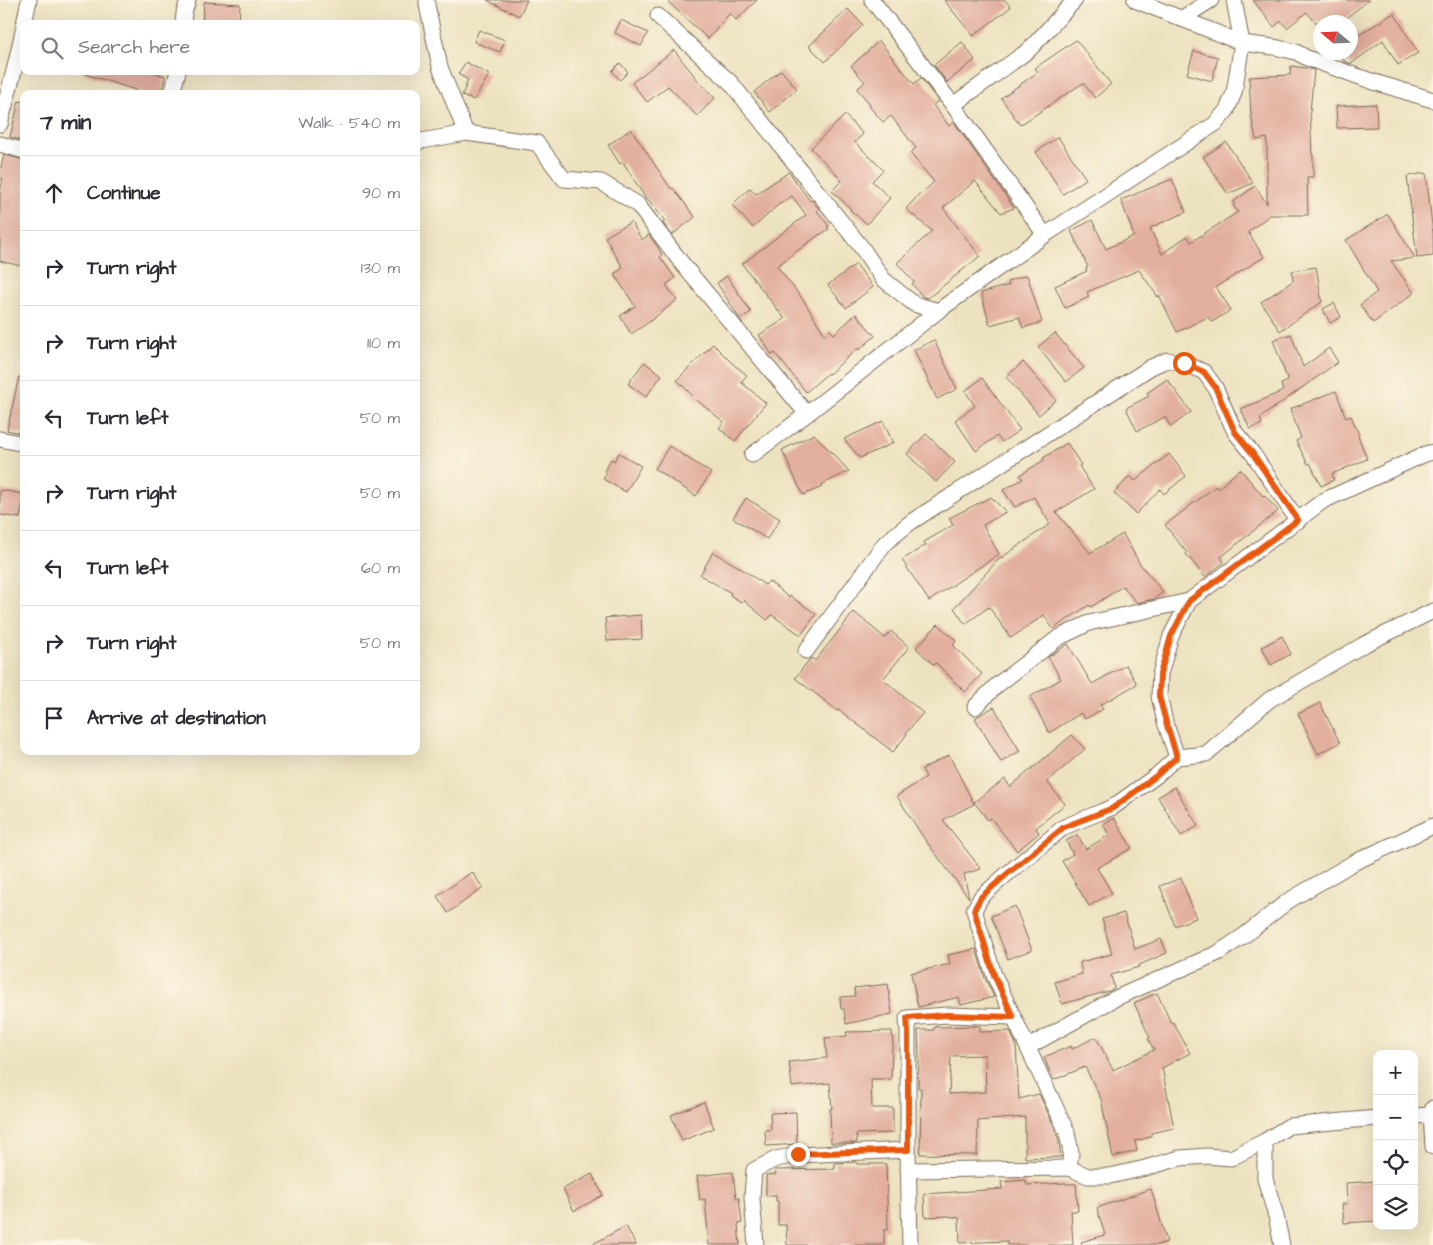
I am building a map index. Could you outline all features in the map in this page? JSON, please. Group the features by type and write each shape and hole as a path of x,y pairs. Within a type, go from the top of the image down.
{"street":[{"path":"25,20 29,0"},
{"path":"183,20 188,0"},
{"path":"427,0 440,67 466,133"},
{"path":"872,0 953,105 1045,235"},
{"path":"953,105 1029,50 1075,0"},
{"path":"1135,0 1242,43 1274,46 1296,52 1307,58 1371,81 1433,100"},
{"path":"1180,19 1211,0"},
{"path":"752,455 938,311 1045,235 1215,124 1227,110 1234,93 1242,43 1234,0"},
{"path":"658,16 731,83 862,248 883,279 914,304 938,311"},
{"path":"0,124 20,44"},
{"path":"173,90 177,75"},
{"path":"420,141 466,133 537,143 564,179 602,182 637,204 684,266 807,414"},
{"path":"0,144 20,150"},
{"path":"806,651 885,543 911,522 1150,367 1167,360 1184,363 1204,372 1215,387 1235,432 1253,454 1298,520"},
{"path":"0,440 20,443"},
{"path":"976,708 996,686 1058,638 1089,623 1189,601 1323,501 1433,452"},
{"path":"1177,757 1159,696 1160,674 1171,636 1189,601"},
{"path":"1069,1168 1071,1153 1067,1132 994,975 974,910 981,897 1064,827 1113,808 1156,776 1177,757 1206,754 1269,700 1363,645 1433,611"},
{"path":"1028,1047 1116,998 1218,953 1304,891 1353,863 1433,826"},
{"path":"910,1245 907,1018 947,1015 1013,1017"},
{"path":"1418,1115 1432,1111 1433,1147"},
{"path":"908,1170 1069,1168 1088,1176 1110,1176 1180,1158 1207,1156 1231,1158 1265,1141 1289,1126 1373,1118"},
{"path":"1265,1141 1265,1179 1282,1245"},
{"path":"756,1245 752,1198 754,1170 776,1159 798,1154 908,1150"}],"building":[{"path":"487,0 527,0 519,16"},
{"path":"666,0 757,0 736,20 730,13 708,39"},
{"path":"944,0 1005,0 1011,7 973,36"},
{"path":"1253,0 1369,0 1350,15 1313,15 1313,20 1307,12 1287,28 1281,21 1274,27"},
{"path":"204,2 240,4 239,20 202,20"},
{"path":"848,9 863,25 825,62 809,46"},
{"path":"1394,13 1418,53 1398,65 1383,40 1358,59 1358,34 1359,35"},
{"path":"621,20 648,33 641,46 615,33"},
{"path":"479,30 505,40 500,52 474,42"},
{"path":"1076,40 1111,84 1095,98 1083,83 1020,125 1001,98 1038,72 1035,68"},
{"path":"879,41 914,84 921,78 938,101 933,105 949,126 954,122 1014,208 1001,213 975,181 943,208 980,256 928,298 923,297 912,284 914,282 897,263 932,231 906,209 920,193 934,182 910,153 916,148 891,116 883,122 869,106 871,105 857,89 865,82 851,66"},
{"path":"962,42 975,60 947,82 934,65"},
{"path":"674,50 715,98 697,116 668,86 647,102 632,83"},
{"path":"1194,51 1218,57 1212,81 1187,74"},
{"path":"1343,60 1356,60 1351,64"},
{"path":"466,62 489,75 474,100 462,96 468,80 458,74"},
{"path":"620,63 628,72 620,80 612,71"},
{"path":"1291,66 1314,70 1310,111 1313,177 1307,177 1308,215 1270,215 1248,232 1264,257 1216,287 1231,310 1212,322 1208,317 1177,332 1159,295 1158,297 1139,270 1087,292 1089,297 1065,308 1055,286 1087,271 1086,268 1088,267 1071,231 1092,220 1106,249 1134,236 1121,200 1172,179 1186,212 1150,228 1162,254 1187,236 1191,242 1238,212 1233,202 1255,186 1267,204 1267,138 1256,140 1251,114 1249,77 1290,75"},
{"path":"781,70 797,89 770,112 754,92"},
{"path":"88,75 165,76 162,90 135,90"},
{"path":"19,101 20,101 20,140 10,137"},
{"path":"1376,104 1377,127 1337,128 1336,106"},
{"path":"845,115 863,134 855,142 883,170 872,181 890,198 867,224 832,191 842,180 811,148"},
{"path":"631,129 671,189 673,188 695,217 672,235 663,223 665,221 646,199 623,162 620,164 608,145"},
{"path":"1058,137 1086,179 1063,194 1036,152"},
{"path":"1226,142 1253,183 1228,194 1203,157"},
{"path":"4,155 20,159 20,266 0,261 0,193 3,179 0,178"},
{"path":"789,172 810,201 812,200 819,209 817,211 829,226 827,227 829,229 777,266 804,301 825,335 830,330 834,334 856,314 875,336 806,392 775,353 772,355 759,335 785,319 742,264 806,215 792,196 778,205 753,228 732,205 750,188 756,194"},
{"path":"1426,173 1433,234 1433,256 1417,258 1407,176"},
{"path":"1388,214 1415,258 1391,261 1414,293 1373,323 1360,305 1377,292 1346,240"},
{"path":"631,222 642,240 649,235 657,246 662,255 660,257 675,278 666,285 677,300 631,334 620,316 635,306 614,274 623,268 605,237"},
{"path":"856,264 873,287 846,308 828,285"},
{"path":"1316,267 1322,302 1280,331 1261,302 1293,281 1292,271"},
{"path":"1027,275 1042,322 1023,328 1019,317 990,325 981,293 1009,285 1008,281"},
{"path":"727,276 751,312 740,319 717,283"},
{"path":"1334,303 1341,317 1330,323 1323,309"},
{"path":"1055,333 1084,368 1066,382 1038,347"},
{"path":"1291,334 1303,367 1329,348 1338,362 1260,418 1262,424 1250,429 1241,409 1283,391 1281,384 1288,381 1273,340"},
{"path":"934,340 957,389 937,399 914,350"},
{"path":"713,344 747,375 741,382 766,403 735,441 719,428 724,422 699,402 677,380"},
{"path":"644,362 662,375 646,397 628,384"},
{"path":"1023,362 1056,400 1039,415 1006,377"},
{"path":"19,377 20,377 20,433 7,430"},
{"path":"982,378 1020,430 1002,442 997,436 976,451 955,420 975,406 965,391"},
{"path":"1167,379 1191,412 1171,427 1165,417 1137,431 1126,408 1149,396 1147,393"},
{"path":"1336,391 1346,418 1351,416 1367,459 1332,474 1334,480 1321,486 1310,463 1308,464 1296,441 1301,438 1290,409"},
{"path":"883,421 893,443 860,458 844,439"},
{"path":"814,434 849,471 821,485 822,487 803,495 782,450"},
{"path":"926,434 955,462 936,482 907,454"},
{"path":"1067,443 1094,489 1056,512 1090,553 1123,534 1140,564 1163,592 1154,599 1137,603 1123,586 1091,607 1089,605 1053,629 1044,615 1011,638 989,607 965,624 954,608 998,560 1050,524 1034,497 1015,507 1003,490 1023,479 1020,475"},
{"path":"669,446 711,473 696,496 655,469"},
{"path":"619,453 641,466 626,492 603,479 607,473 604,471 611,459 614,461"},
{"path":"1169,454 1186,476 1164,494 1160,489 1136,514 1114,493 1130,476 1135,481"},
{"path":"1240,469 1278,511 1221,557 1224,562 1205,577 1165,525 1216,486 1218,489"},
{"path":"0,490 20,493 20,518 0,515"},
{"path":"991,497 1006,512 983,525 999,554 929,601 902,560 926,545 924,542 953,525 949,518"},
{"path":"746,498 780,519 767,539 733,518"},
{"path":"713,552 765,585 769,581 789,598 790,596 816,614 801,635 772,615 767,620 743,600 741,602 730,595 731,593 700,575"},
{"path":"854,612 885,638 891,631 909,647 883,679 923,713 893,752 795,678 809,660 812,658 815,661"},
{"path":"641,615 642,639 607,641 605,618"},
{"path":"938,624 956,641 953,645 982,674 965,692 936,663 934,665 916,648"},
{"path":"1282,636 1291,654 1271,665 1262,647"},
{"path":"1068,644 1092,684 1126,665 1137,684 1100,705 1103,709 1085,719 1081,713 1049,733 1030,697 1061,679 1048,657"},
{"path":"1320,703 1340,743 1318,754 1298,714"},
{"path":"994,707 1020,751 1001,762 975,718"},
{"path":"1072,735 1085,749 1047,782 1065,804 1036,828 1039,833 1017,851 991,818 988,820 974,802 1005,779 1010,787"},
{"path":"949,755 974,804 943,820 981,869 964,874 969,898 923,837 897,796 926,777 922,769"},
{"path":"1175,787 1198,826 1181,836 1158,797"},
{"path":"1114,818 1132,848 1097,868 1112,893 1089,906 1062,861 1073,854 1066,841 1077,835 1086,849 1109,835 1103,824"},
{"path":"472,872 483,888 448,913 437,896"},
{"path":"1181,878 1196,918 1175,926 1160,886"},
{"path":"1015,906 1032,950 1008,959 991,916"},
{"path":"1124,913 1135,949 1161,939 1167,953 1139,965 1139,967 1111,975 1114,988 1109,991 1062,1004 1055,982 1082,974 1080,962 1112,954 1102,919"},
{"path":"976,949 985,978 994,997 961,1005 959,997 918,1007 911,973 950,964 948,955"},
{"path":"888,984 892,1014 846,1024 844,1009 841,1009 840,997 855,996 854,988"},
{"path":"1157,993 1171,1023 1173,1022 1190,1053 1162,1068 1174,1128 1151,1133 1151,1137 1135,1141 1137,1151 1113,1157 1101,1099 1085,1067 1053,1080 1044,1057 1071,1046 1072,1049 1096,1037 1113,1070 1154,1050 1134,1003"},
{"path":"980,1026 980,1032 1010,1031 1016,1045 1019,1099 1039,1094 1058,1136 1061,1157 1025,1158 1025,1117 978,1121 977,1155 920,1154 921,1088 918,1088 918,1030 934,1030 934,1027","holes":["985,1055 986,1092 949,1094 951,1056"]},
{"path":"892,1031 891,1079 871,1079 872,1108 893,1108 893,1133 856,1134 857,1143 831,1143 830,1109 832,1109 830,1083 792,1087 789,1062 827,1058 825,1038 847,1036 846,1032"},
{"path":"704,1102 714,1128 682,1141 671,1115"},
{"path":"796,1112 797,1144 766,1146 765,1130 771,1130 770,1113"},
{"path":"857,1162 857,1164 886,1164 888,1230 884,1230 884,1245 787,1245 786,1225 778,1225 778,1201 776,1201 776,1196 766,1196 766,1175 776,1175 775,1170 835,1169 835,1163"},
{"path":"733,1172 736,1198 739,1198 742,1223 738,1224 740,1245 709,1245 705,1199 700,1200 697,1176"},
{"path":"592,1174 603,1195 574,1211 563,1189"},
{"path":"1026,1180 1027,1185 1076,1184 1078,1211 1071,1211 1073,1245 1007,1245 1007,1241 960,1243 959,1218 948,1216 925,1217 924,1194 1002,1189 1001,1182"},
{"path":"1373,1181 1373,1221 1344,1223 1342,1204 1347,1204 1346,1183"},
{"path":"1151,1189 1167,1242 1157,1245 1082,1245 1081,1242 1105,1235 1097,1208"},
{"path":"626,1226 636,1245 591,1245"}],"route":[{"path":"798,1154 908,1150 907,1018 947,1015 1013,1017 994,975 974,910 981,897 1064,827 1113,808 1156,776 1177,757 1159,696 1160,674 1171,636 1189,601 1298,520 1253,454 1235,432 1215,387 1204,372 1184,363"}]}
